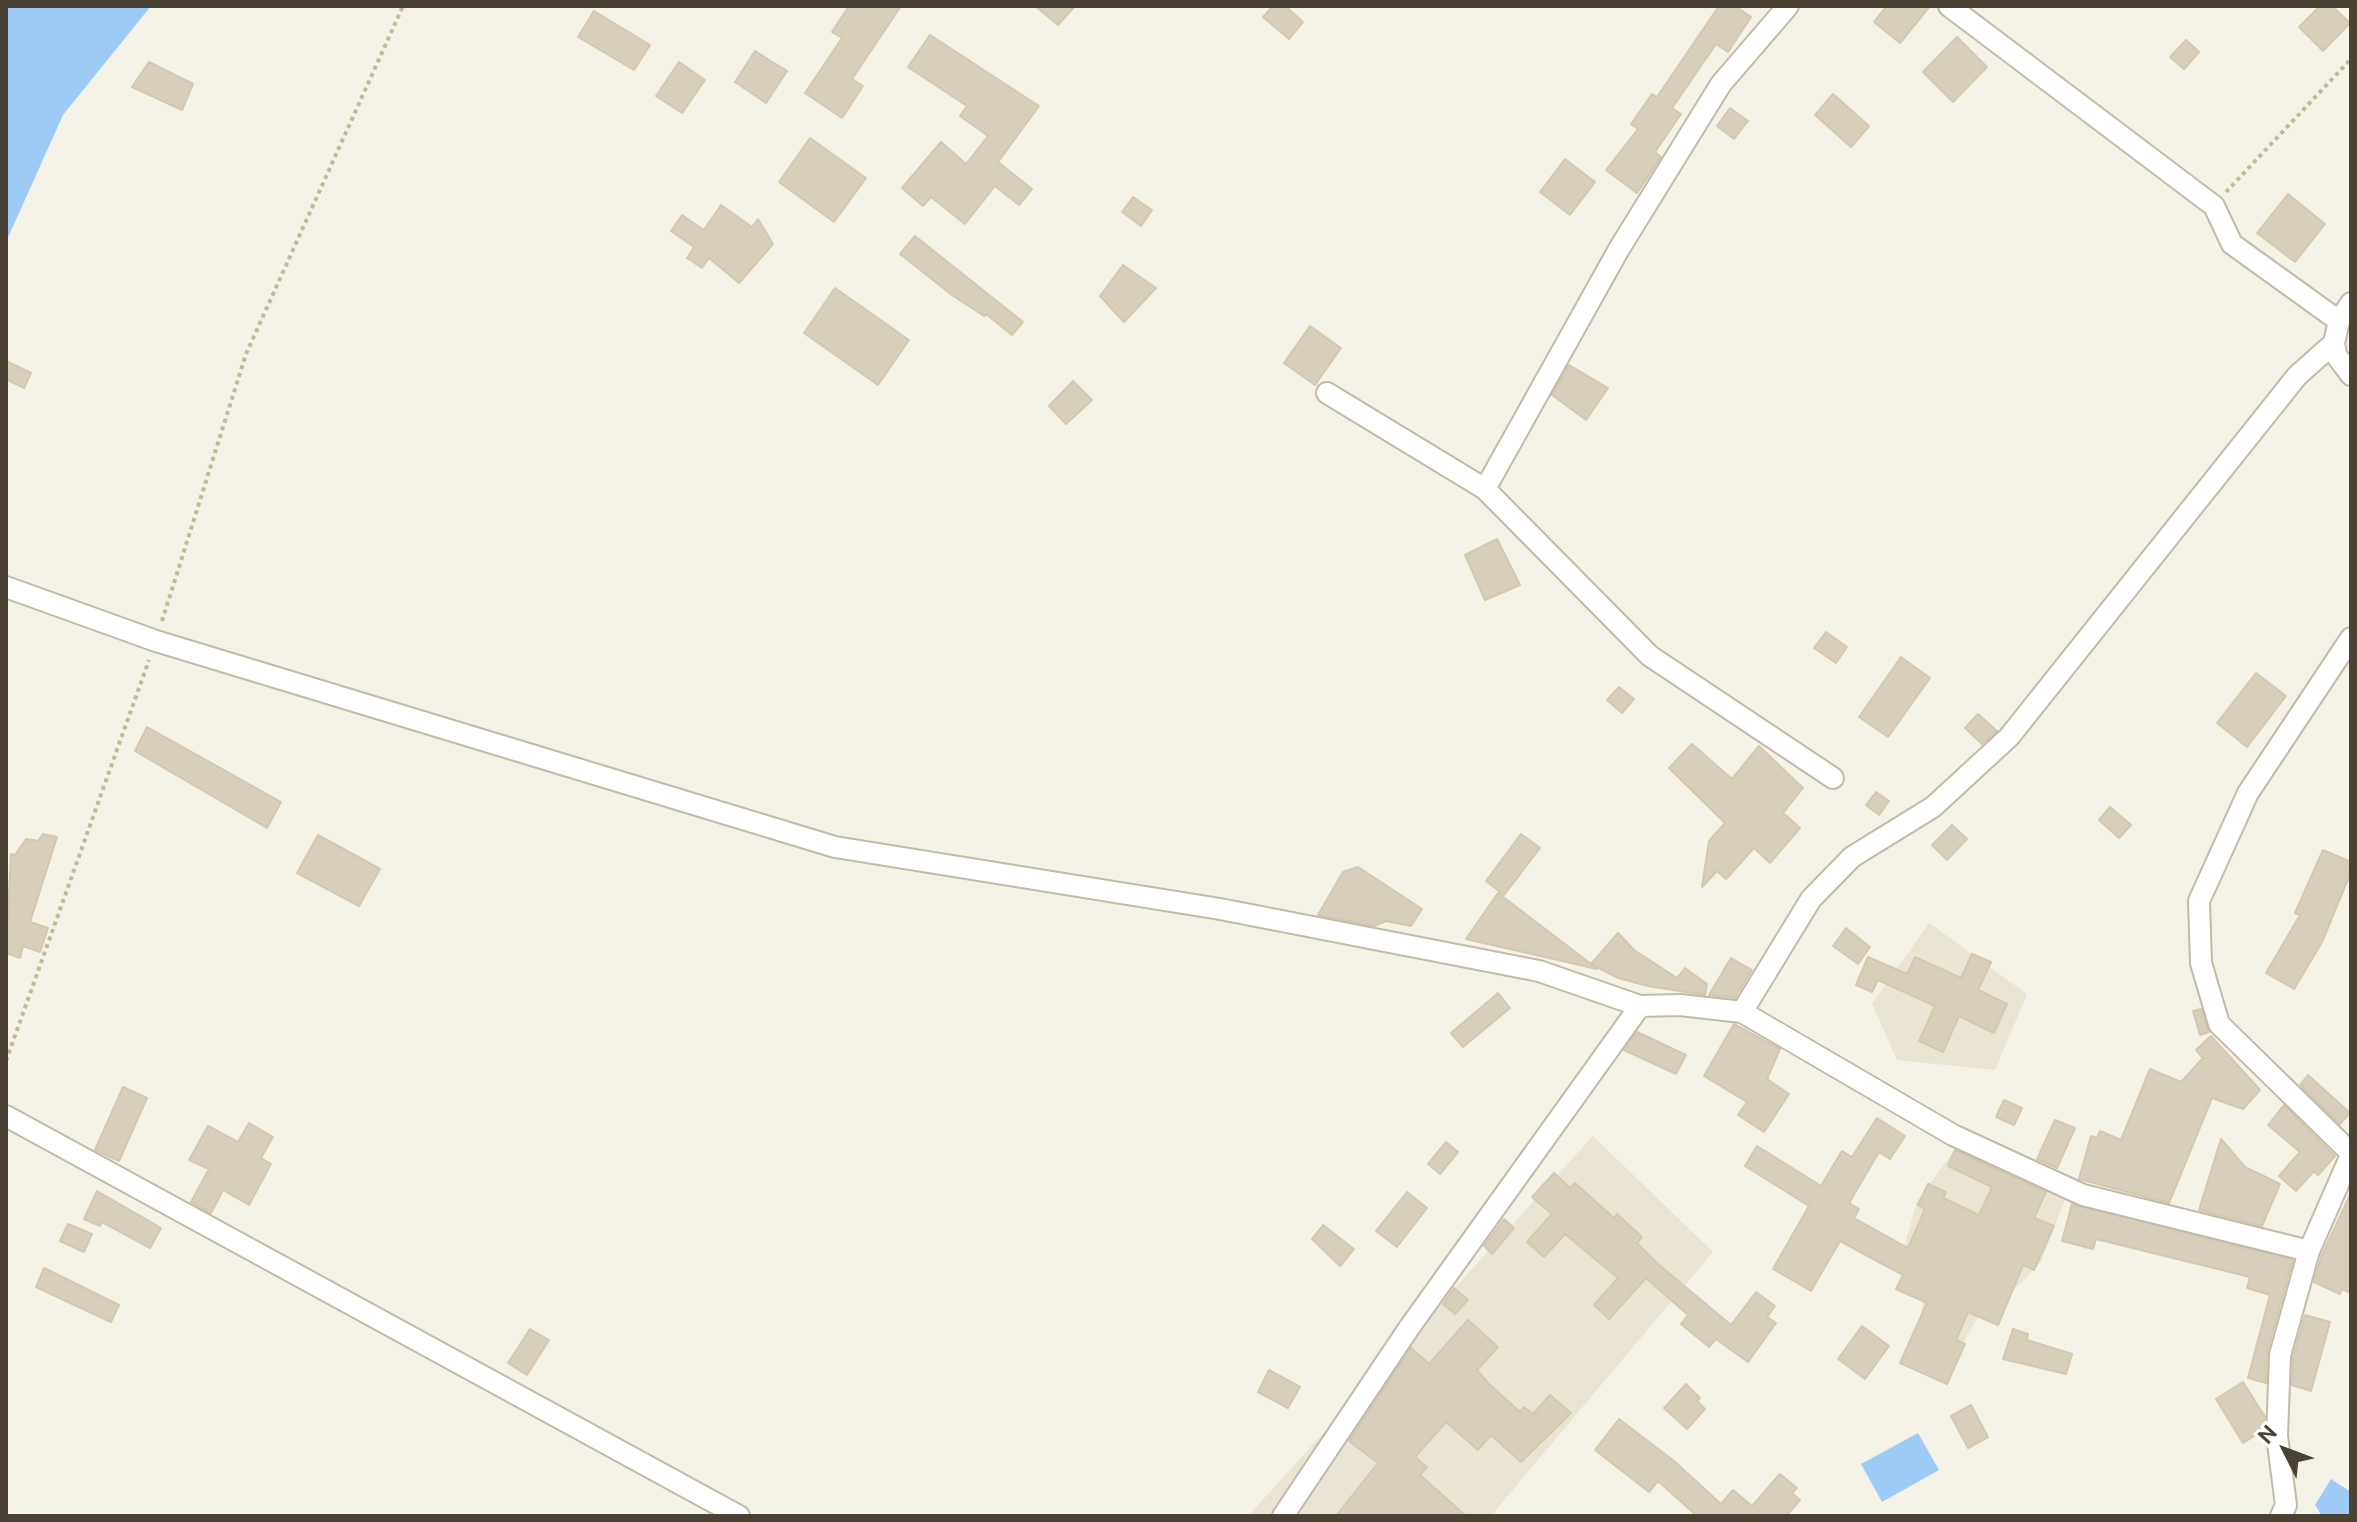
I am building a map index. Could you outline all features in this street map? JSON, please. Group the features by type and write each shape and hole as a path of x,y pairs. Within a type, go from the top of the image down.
{"street":[{"path":"1485,489 1619,249 1721,84 1788,6"},
{"path":"1949,6 2214,206 2232,244 2339,321"},
{"path":"2351,303 2339,321 2334,343 2336,355 2351,375"},
{"path":"1742,1012 1811,899 1852,857 1933,807 2009,737 2297,376 2334,343"},
{"path":"1327,393 1485,489 1650,656 1833,778"},
{"path":"6,587 156,641 835,847 1220,909 1539,971 1640,1006 1680,1005 1742,1012 1953,1135 2083,1195 2309,1251"},
{"path":"2281,1516 2286,1505 2277,1436 2280,1355 2309,1251 2351,1154 2219,1024 2201,963 2199,901 2248,793 2351,638"},
{"path":"1283,1516 1409,1328 1640,1006"},
{"path":"6,1116 739,1516"}],"path":[{"path":"6,1061 156,641 246,354 403,6"},
{"path":"2214,206 2351,59"}],"shaded area":[{"path":"1929,923 2027,994 1995,1070 1897,1060 1872,1004"},
{"path":"1593,1136 1713,1252 1495,1511 1494,1516 1248,1516"},
{"path":"1957,1147 2066,1197 2041,1262 2017,1287 1988,1300 1953,1360 1908,1362 1932,1271 1902,1255 1917,1201"}],"water":[{"path":"6,6 151,6 63,115 6,242"},
{"path":"1918,1433 1939,1470 1882,1502 1861,1464"},
{"path":"2331,1479 2351,1492 2351,1516 2322,1516 2315,1505"}],"building":[{"path":"849,6 901,6 852,79 863,86 842,118 805,93 842,38 832,32"},
{"path":"1035,6 1075,6 1058,25"},
{"path":"1273,6 1285,6 1303,22 1289,39 1263,17"},
{"path":"1719,6 1735,6 1751,17 1728,52 1716,44 1672,108 1681,114 1655,152 1661,157 1637,193 1606,170 1638,129 1631,124 1652,94 1657,97"},
{"path":"1887,6 1930,6 1900,43 1874,22"},
{"path":"2320,6 2332,6 2350,23 2323,51 2299,27"},
{"path":"594,11 650,45 634,70 578,37"},
{"path":"930,35 1039,106 998,162 1032,189 1019,205 995,186 965,224 931,197 923,206 902,188 941,142 966,164 988,136 960,116 967,106 908,67"},
{"path":"1957,37 1987,67 1953,102 1923,72"},
{"path":"2186,40 2199,52 2184,69 2170,57"},
{"path":"755,51 787,71 766,103 735,82"},
{"path":"149,62 193,84 182,110 132,87"},
{"path":"679,62 705,80 682,113 656,96"},
{"path":"1833,94 1869,126 1851,147 1815,115"},
{"path":"1730,108 1748,121 1734,139 1717,126"},
{"path":"810,138 866,178 834,222 779,182"},
{"path":"1565,159 1595,182 1570,215 1540,192"},
{"path":"2288,194 2325,224 2295,262 2257,233"},
{"path":"1133,197 1152,210 1141,226 1122,212"},
{"path":"721,205 752,227 758,219 773,244 739,283 709,258 702,268 687,258 694,247 671,231 682,215 704,230"},
{"path":"915,236 1023,322 1012,335 986,314 984,316 952,295 900,254"},
{"path":"1123,265 1156,288 1124,322 1100,296"},
{"path":"835,288 909,340 878,385 804,333"},
{"path":"1310,326 1341,348 1315,385 1284,363"},
{"path":"6,361 31,373 24,388 6,379"},
{"path":"1569,365 1608,388 1586,420 1552,395"},
{"path":"1073,381 1092,400 1066,424 1049,406"},
{"path":"1497,539 1520,585 1485,600 1465,555"},
{"path":"1826,632 1847,647 1836,663 1814,648"},
{"path":"1901,657 1930,678 1888,737 1859,717"},
{"path":"2256,673 2286,696 2247,747 2217,723"},
{"path":"1619,687 1634,699 1622,713 1607,700"},
{"path":"1978,714 1997,731 1982,744 1965,728"},
{"path":"147,727 281,802 267,828 135,751"},
{"path":"1692,744 1732,779 1759,746 1803,788 1783,813 1800,828 1770,863 1754,848 1726,879 1717,871 1702,887 1709,841 1725,823 1669,768"},
{"path":"1876,792 1889,801 1879,815 1866,805"},
{"path":"2110,807 2131,825 2119,838 2099,820"},
{"path":"1952,825 1967,839 1947,860 1932,845"},
{"path":"43,834 57,837 30,922 48,928 40,952 23,946 20,958 6,953 11,854 15,855 26,839 38,841"},
{"path":"1521,834 1540,848 1504,895 1486,881"},
{"path":"318,835 380,869 359,906 297,873"},
{"path":"2323,850 2351,862 2351,872 2322,942 2294,989 2266,973 2300,915 2295,913"},
{"path":"1358,867 1422,909 1411,926 1386,921 1374,926 1318,915 1343,872"},
{"path":"1498,893 1591,964 1597,969 1466,939"},
{"path":"1846,928 1870,947 1858,964 1833,946"},
{"path":"1618,933 1634,950 1677,978 1685,968 1707,984 1705,995 1618,978 1591,964"},
{"path":"1972,954 1991,962 1978,990 2007,1004 1994,1033 1959,1016 1943,1052 1919,1041 1935,1006 1878,980 1872,992 1856,985 1868,957 1907,974 1915,957 1961,978"},
{"path":"1731,958 1752,970 1735,998 1709,995"},
{"path":"1498,993 1510,1008 1463,1047 1451,1033"},
{"path":"2201,1009 2209,1032 2200,1035 2193,1011"},
{"path":"1734,1024 1780,1049 1767,1079 1789,1094 1764,1132 1738,1115 1747,1102 1704,1076"},
{"path":"1637,1032 1686,1055 1676,1074 1624,1050"},
{"path":"2211,1036 2260,1090 2243,1109 2212,1098 2169,1203 2079,1179 2091,1136 2097,1138 2100,1131 2121,1140 2150,1069 2181,1082 2203,1058 2196,1050"},
{"path":"2308,1075 2350,1113 2340,1124 2300,1085"},
{"path":"123,1087 147,1098 119,1161 95,1150"},
{"path":"2004,1100 2022,1108 2014,1125 1996,1117"},
{"path":"2284,1105 2335,1156 2318,1175 2314,1171 2296,1191 2279,1176 2300,1152 2268,1125"},
{"path":"1877,1118 1905,1136 1890,1159 1879,1152 1849,1203 1859,1209 1854,1218 1908,1248 1925,1209 1918,1205 1928,1184 1946,1192 1943,1198 1979,1215 1992,1187 1948,1166 1955,1150 2046,1192 2034,1218 2054,1226 2034,1270 2023,1265 1998,1325 1968,1312 1956,1340 1965,1344 1947,1384 1900,1363 1927,1303 1896,1289 1903,1275 1840,1241 1811,1291 1773,1269 1809,1206 1745,1166 1757,1146 1821,1186 1842,1151 1852,1157"},
{"path":"2055,1120 2075,1128 2057,1168 2037,1159"},
{"path":"249,1123 273,1137 261,1158 271,1164 249,1205 223,1190 211,1213 191,1202 209,1169 189,1160 208,1126 238,1142"},
{"path":"2221,1139 2245,1167 2280,1184 2262,1226 2199,1210"},
{"path":"1446,1142 1458,1152 1440,1174 1428,1164"},
{"path":"1554,1173 1570,1188 1575,1183 1614,1218 1617,1214 1642,1237 1637,1243 1658,1264 1731,1325 1756,1292 1775,1306 1767,1317 1776,1323 1748,1362 1716,1339 1709,1347 1681,1324 1688,1315 1646,1278 1609,1319 1594,1305 1618,1278 1565,1234 1544,1257 1527,1242 1552,1214 1532,1197"},
{"path":"97,1191 161,1228 150,1248 102,1222 100,1226 84,1219"},
{"path":"1407,1192 1427,1208 1397,1247 1376,1231"},
{"path":"2351,1193 2351,1293 2342,1289 2340,1294 2314,1282 2321,1257"},
{"path":"2072,1204 2293,1260 2267,1352 2266,1383 2248,1378 2270,1295 2247,1288 2250,1277 2096,1239 2093,1249 2062,1241"},
{"path":"1504,1219 1514,1228 1492,1254 1484,1246"},
{"path":"68,1224 92,1234 84,1252 60,1241"},
{"path":"1323,1225 1354,1249 1340,1266 1312,1239"},
{"path":"44,1268 119,1305 111,1322 36,1287"},
{"path":"1454,1288 1468,1300 1455,1314 1443,1304"},
{"path":"2305,1315 2330,1322 2311,1391 2292,1385 2293,1357"},
{"path":"1468,1320 1498,1347 1477,1370 1520,1412 1524,1407 1533,1414 1550,1395 1571,1413 1521,1462 1491,1435 1478,1450 1446,1422 1415,1457 1427,1467 1420,1475 1466,1516 1336,1516 1378,1463 1349,1441 1411,1348 1429,1364"},
{"path":"1862,1326 1889,1346 1865,1379 1838,1359"},
{"path":"530,1329 549,1340 527,1375 508,1363"},
{"path":"2013,1329 2028,1334 2027,1340 2072,1354 2066,1374 2003,1359"},
{"path":"1269,1370 1300,1387 1288,1408 1258,1392"},
{"path":"2243,1382 2265,1417 2264,1430 2243,1443 2216,1399"},
{"path":"1686,1384 1700,1398 1697,1401 1705,1409 1687,1429 1664,1408"},
{"path":"1971,1405 1988,1437 1968,1448 1951,1416"},
{"path":"1619,1419 1674,1461 1721,1504 1733,1490 1752,1506 1780,1474 1797,1488 1792,1493 1800,1500 1786,1516 1697,1516 1658,1481 1649,1492 1595,1450"}]}
